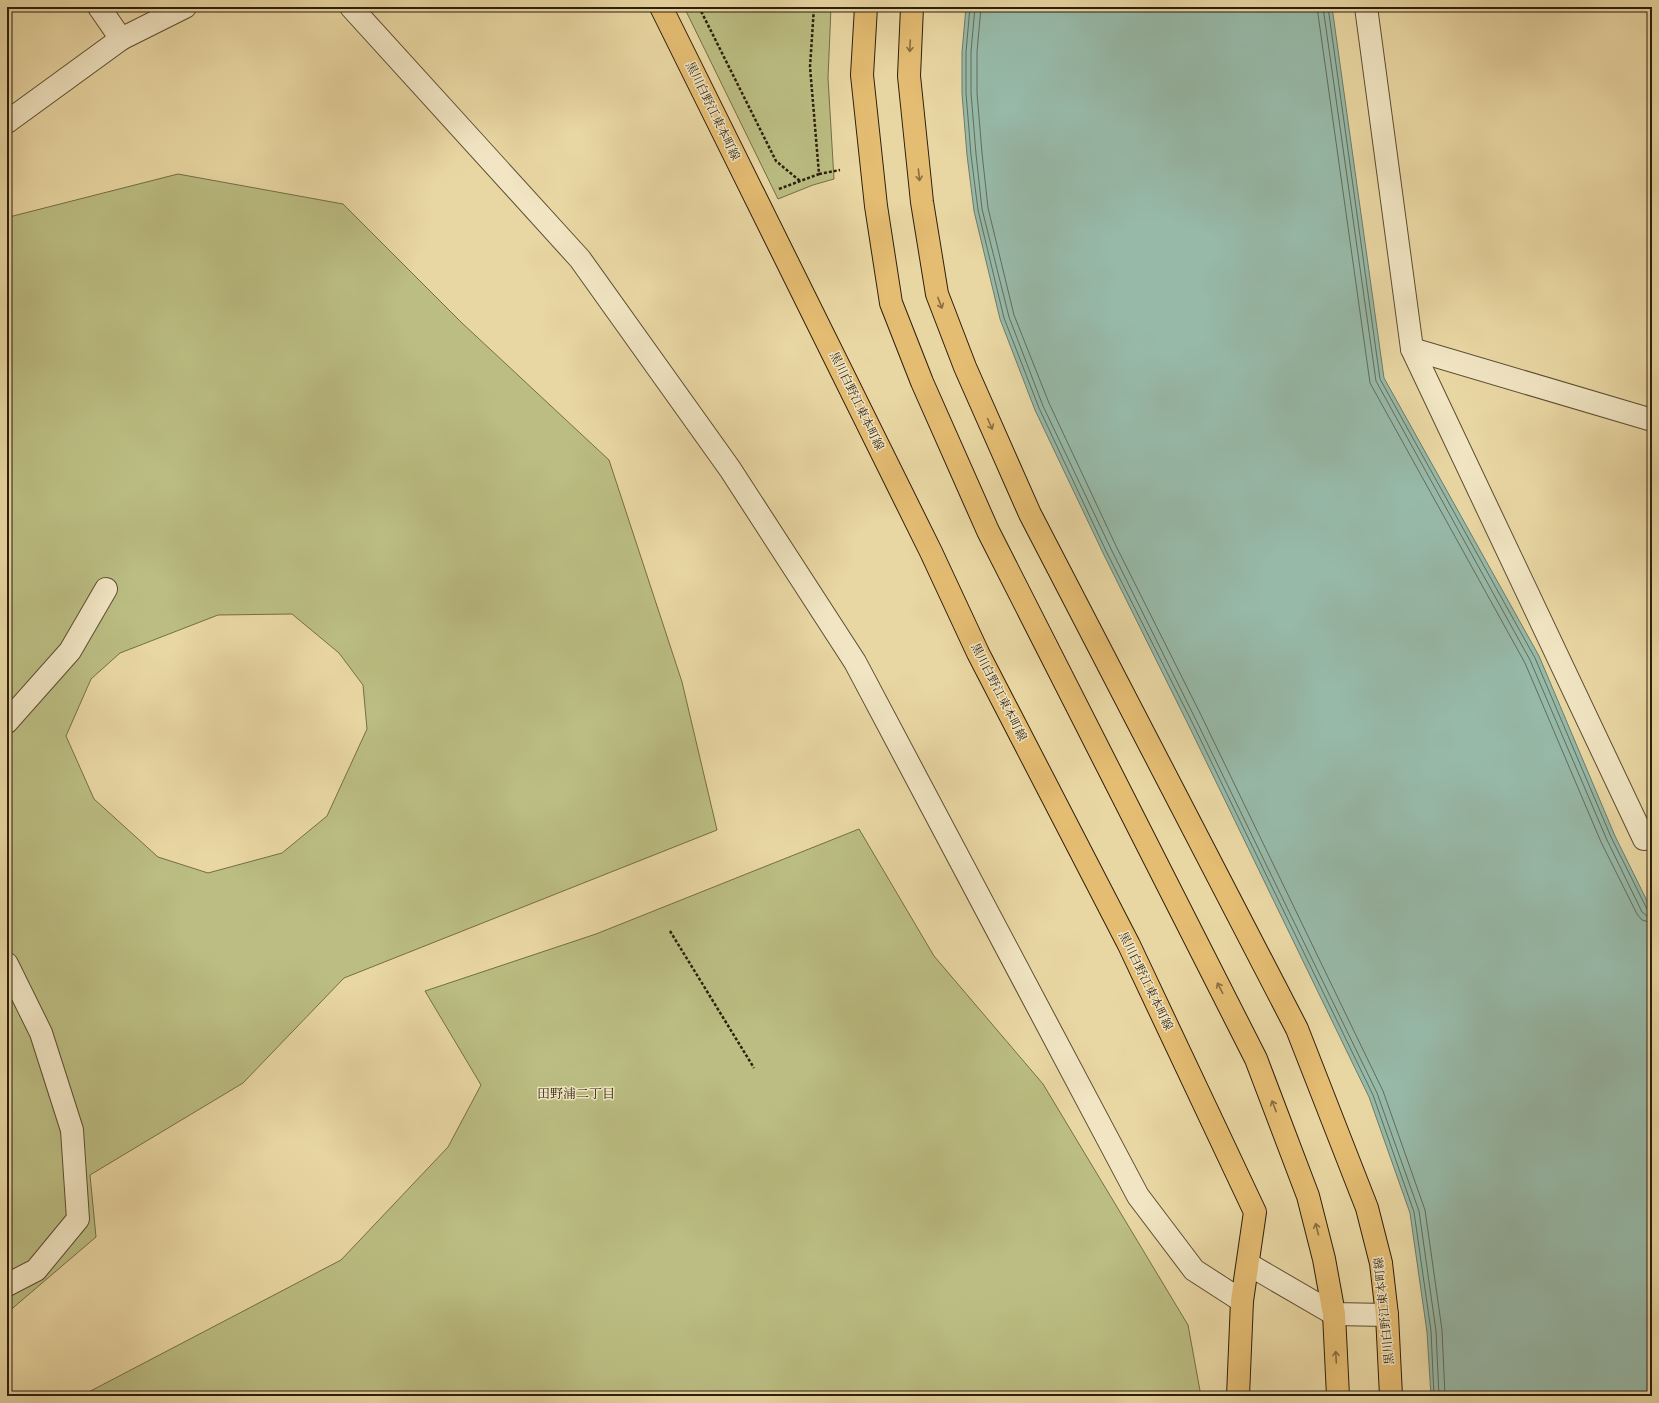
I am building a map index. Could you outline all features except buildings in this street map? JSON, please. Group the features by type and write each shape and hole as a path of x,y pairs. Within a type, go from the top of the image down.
{"main road":[{"name":"黒川白野江東本町線","path":"661,7 931,552 978,653 1129,945 1255,1212 1242,1301 1238,1396"},
{"path":"866,7 862,75 876,206 891,304 922,382 988,531 1256,1060 1308,1196 1324,1259 1334,1314 1338,1396"},
{"name":"黒川白野江東本町線","path":"912,7 909,76 922,202 937,294 965,367 1030,514 1297,1029 1367,1208 1381,1263 1387,1315 1391,1396"}],"street":[{"path":"99,7 121,39"},
{"path":"7,122 121,39 184,7"},
{"path":"351,7 580,259 730,469 855,662 1138,1196 1194,1270 1242,1301"},
{"path":"1366,7 1412,349 1644,839"},
{"path":"1412,349 1652,420"},
{"path":"7,722 70,651 106,589"},
{"path":"7,964 41,1033 72,1130 78,1219 36,1270 7,1285"},
{"path":"1248,1264 1334,1314 1387,1315"}],"path":[{"path":"699,7 776,161 800,181"},
{"path":"814,7 810,67 819,174"},
{"path":"776,190 819,174 840,170"},
{"path":"670,931 754,1068"}],"green space":[{"path":"684,7 831,7 828,78 834,179 813,185 778,199"},
{"path":"178,174 343,204 462,323 609,460 682,682 717,830 344,978 243,1083 90,1175 96,1237 7,1313 7,220 9,217","holes":["292,614 339,653 363,685 367,729 327,816 282,853 208,873 158,857 94,799 66,736 91,679 120,653 218,615"]},
{"path":"859,829 934,956 1043,1084 1188,1325 1201,1396 81,1396 341,1260 448,1147 481,1085 425,991 596,934"}],"water":[{"path":"966,7 1332,7 1384,378 1539,656 1615,836 1652,911 1652,1396 1431,1396 1427,1332 1410,1213 1369,1097 1187,722 1104,555 1035,410 1000,319 974,211 967,155 962,94 962,52"}],"district":[{"name":"田野浦二丁目","path":"576,1093"}]}
